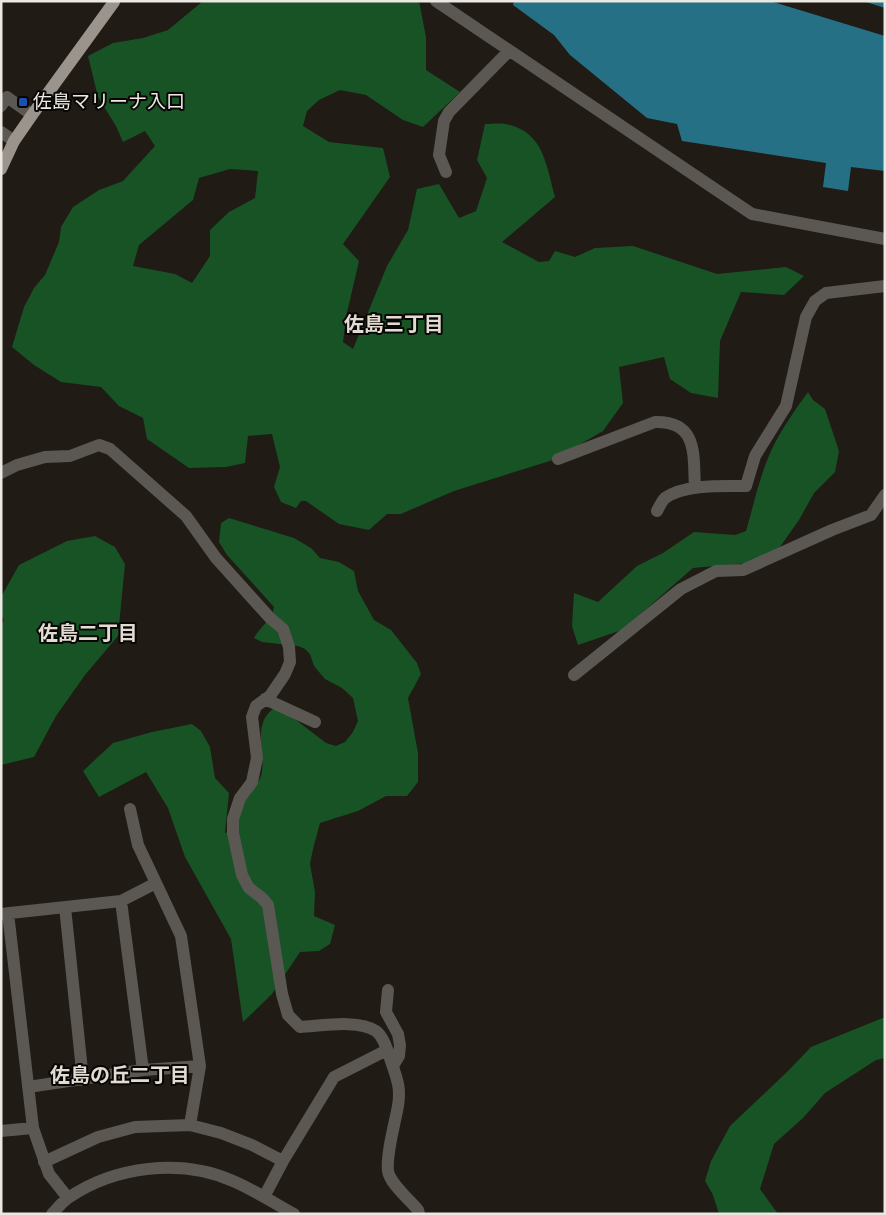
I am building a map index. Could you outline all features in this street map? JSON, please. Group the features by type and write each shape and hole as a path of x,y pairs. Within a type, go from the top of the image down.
{"main road":[{"path":"1,169 14,141 114,2"}],"street":[{"path":"436,1 752,214 885,239"},
{"path":"446,172 439,155 444,121 449,112 509,50"},
{"path":"1,106 7,97 32,115"},
{"path":"1,132 14,141"},
{"path":"657,511 664,499 681,490 713,486 746,486 755,456 786,406 806,317 815,301 826,293 885,286"},
{"path":"558,459 654,422 668,421 685,432 692,442 695,488"},
{"path":"1,474 17,465 45,457 70,456 99,445 110,449 186,516 216,558 270,618 283,628 289,647 290,662 285,674 270,696 256,706 252,717 257,758 252,782 237,805 232,833 242,875 249,888 268,905 282,994 288,1015 300,1027 347,1025 365,1027 377,1032 387,1050 400,1085 400,1096 388,1157 388,1171 392,1181 414,1204 419,1214"},
{"path":"574,675 681,589 716,571 743,570 832,530 871,516 885,495"},
{"path":"265,699 315,722"},
{"path":"130,809 138,845 181,936 200,1066 190,1125"},
{"path":"68,1198 49,1174 33,1128 4,913 121,901 156,883"},
{"path":"121,901 144,1070"},
{"path":"65,907 83,1080"},
{"path":"388,990 386,1012 398,1034 400,1045 400,1056 393,1066"},
{"path":"264,1197 283,1161 334,1077 387,1050"},
{"path":"28,1087 144,1070 200,1066"},
{"path":"44,1162 98,1137 135,1127 190,1125 252,1145 283,1161"},
{"path":"1,1131 33,1128"},
{"path":"52,1214 68,1198 101,1180 142,1169 173,1167 203,1171 232,1181 294,1214"}],"green space":[{"path":"203,1 419,1 426,37 426,70 460,92 423,127 403,120 366,95 340,90 319,100 307,111 303,126 329,142 383,148 390,177 343,244 359,261 346,317 343,342 353,349 387,266 408,230 417,189 439,184 459,218 476,211 487,178 477,160 485,124 505,124 518,128 528,134 536,142 546,162 555,197 502,242 539,262 549,261 555,251 575,257 595,248 633,246 717,274 786,267 804,276 784,295 741,292 720,341 718,398 691,393 670,379 664,357 619,367 623,403 603,431 553,460 454,491 401,514 387,514 369,530 339,524 306,501 301,501 296,508 281,502 274,487 280,467 272,434 248,436 245,463 226,467 189,468 147,439 143,418 119,406 101,387 61,382 34,365 12,347 24,307 34,288 45,275 59,242 61,227 73,207 99,190 123,181 155,146 145,131 123,142 116,126 98,97 88,56 113,43 143,38 168,30","holes":["230,169 258,171 255,198 229,212 210,230 210,256 192,283 175,274 133,266 139,245 193,200 199,178"]},
{"path":"808,392 813,400 825,409 839,451 835,472 814,493 799,520 770,561 693,568 622,630 578,645 572,626 574,593 598,602 637,566 663,553 694,532 735,535 746,531 772,449 784,426"},
{"path":"229,518 294,538 311,548 320,558 339,562 354,571 358,591 374,620 391,630 417,663 421,674 408,698 418,753 418,782 407,796 386,796 358,811 320,823 310,864 315,892 314,916 335,925 330,944 319,951 300,952 272,994 243,1022 231,939 185,857 168,808 146,772 99,797 83,771 113,743 152,732 192,724 201,731 210,747 215,778 229,793 225,833 232,831 243,802 261,776 261,732 266,716 273,709 283,710 326,743 336,746 345,742 353,732 358,721 353,698 342,688 325,679 314,666 310,654 305,649 298,646 262,642 254,638 271,615 274,607 227,555 219,542 221,523"},
{"path":"95,536 115,547 125,564 118,636 85,675 56,716 34,757 1,765 1,625 4,620 1,615 1,597 19,565 67,541"},
{"path":"885,1017 885,1058 876,1060 825,1093 803,1118 774,1144 760,1189 778,1214 719,1214 713,1195 705,1181 711,1161 730,1126 811,1047"}],"water":[{"path":"514,1 885,1 885,171 851,167 848,191 823,187 826,163 682,141 677,124 647,118 570,55 554,35 513,5"}],"pier":[{"path":"770,1 863,1 885,8 885,36"}],"place":[{"name":"佐島マリーナ入口","path":"23,102"}],"district":[{"name":"佐島三丁目","path":"394,325"},
{"name":"佐島二丁目","path":"88,634"},
{"name":"佐島の丘二丁目","path":"120,1076"}]}
